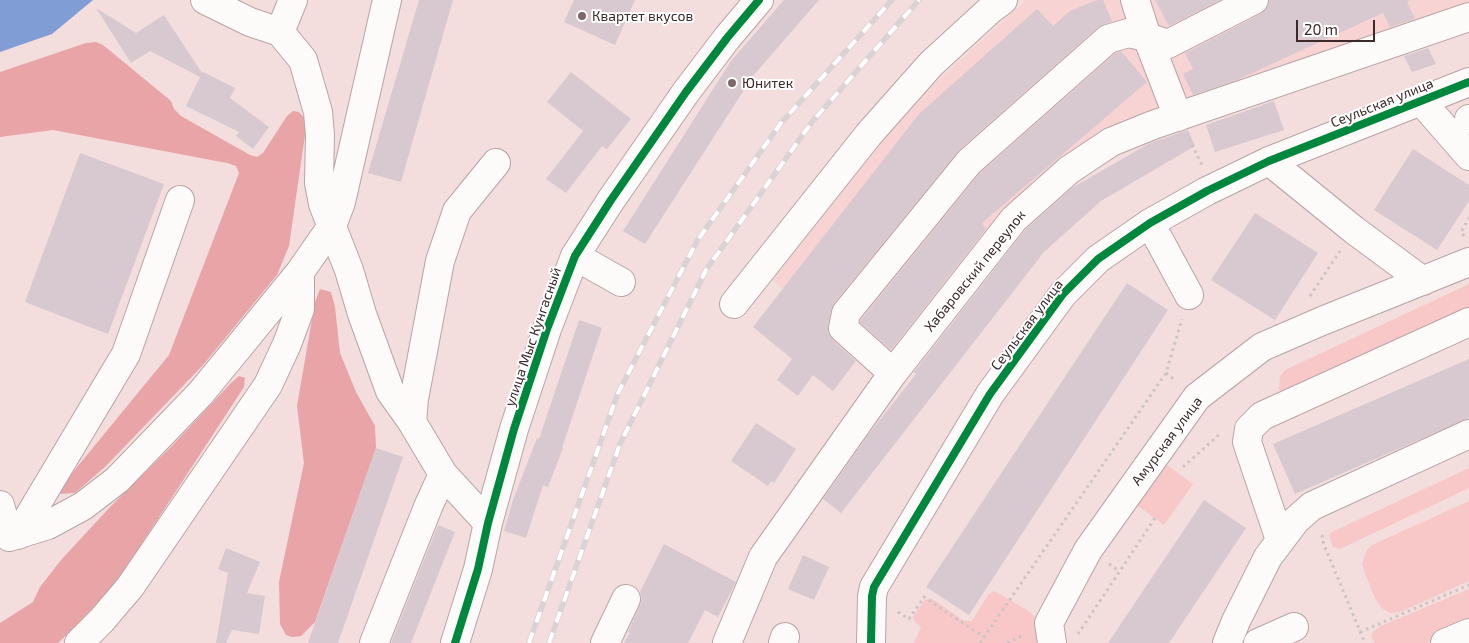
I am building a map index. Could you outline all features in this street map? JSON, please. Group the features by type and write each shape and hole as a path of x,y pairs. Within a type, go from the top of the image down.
{"street":[{"path":"204,0 250,22 280,32 303,60 318,112 320,135 319,183 323,204 349,270 362,314 390,391 412,422 443,474 488,523"},
{"path":"280,32 293,0"},
{"path":"9,537 48,525 83,506 117,480 200,394 300,272 332,226 340,202 387,0"},
{"name":"улица Мыс Кунгасный","path":"455,643 478,569 488,523 514,429 547,329 575,256 610,200 686,92 759,0"},
{"path":"734,304 869,134 931,64 1003,0"},
{"path":"1135,0 1147,37 1178,117"},
{"path":"893,373 843,328 846,313 969,162 1108,39 1128,33 1168,44 1254,0"},
{"name":"Хабаровский переулок","path":"727,643 764,557 893,373 1014,219 1069,170 1110,142 1461,12"},
{"name":"Сеульская улица","path":"871,643 874,586 990,394 1063,294 1098,259 1150,224 1207,191 1269,161 1469,82"},
{"path":"1421,102 1469,156"},
{"path":"1269,161 1354,230 1423,281"},
{"path":"412,422 414,399 440,262 457,211 496,163"},
{"path":"9,537 126,354 180,200"},
{"path":"1150,224 1189,295"},
{"path":"575,256 621,282"},
{"name":"Амурская улица","path":"1064,639 1049,623 1088,550 1197,397 1262,347 1322,320 1469,262"},
{"path":"79,643 130,587 268,385 287,344 300,309 300,272"},
{"path":"1280,540 1247,442 1250,429 1262,416 1469,322"},
{"path":"1227,643 1257,577 1268,558 1296,520 1312,506 1469,434"},
{"path":"374,643 443,474"},
{"path":"0,505 9,537"},
{"path":"605,643 626,599"},
{"path":"1258,643 1294,627"},
{"path":"1445,643 1469,633"}],"path":[{"path":"1461,232 1469,218"},
{"path":"1306,301 1354,230"},
{"path":"980,643 1166,373 1189,295"},
{"path":"1064,639 1155,518"},
{"path":"1326,530 1322,537 1324,545 1365,643"},
{"path":"1360,632 1469,585"},
{"path":"909,619 924,597 984,637"}],"shaded area":[{"path":"1026,0 1469,0 1469,10 1107,134 886,366 772,280 910,106"},
{"path":"96,42 103,45 171,101 174,109 181,116 250,155 257,157 263,153 287,116 293,111 299,112 305,119 306,128 289,246 277,275 203,365 106,466 75,493 55,494 169,355 239,173 236,166 227,163 53,130 0,137 0,72 86,43"},
{"path":"1469,284 1469,318 1286,395 1279,389 1280,376 1285,370"},
{"path":"320,289 331,292 335,307 340,353 356,392 375,426 376,448 315,622 301,636 292,637 286,635 280,624 279,582 304,463 297,406 315,302"},
{"path":"239,376 245,378 244,387 118,580 58,643 0,643 0,623 33,602 40,587 61,560 111,506"},
{"path":"1164,463 1193,484 1164,525 1135,504"},
{"path":"1469,468 1469,488 1340,549 1333,547 1329,535 1332,532"},
{"path":"1469,501 1469,581 1400,612 1390,613 1382,608 1376,600 1362,564 1367,550 1372,545"},
{"path":"1469,589 1469,627 1426,643 1375,643 1371,636 1381,626"},
{"path":"994,591 1027,610 1035,617 1043,643 914,643 921,627 915,622 913,617 924,601 931,598 964,621 972,621 988,595"}],"water":[{"path":"0,0 93,0 52,34 0,52"}],"building":[{"path":"419,0 453,0 401,182 368,173"},
{"path":"574,0 635,0 615,45 564,22"},
{"path":"784,0 819,0 753,76 645,244 623,231 731,61"},
{"path":"1097,0 1103,0 1112,21 1098,27 959,150 834,303 828,325 828,333 856,361 833,391 813,375 798,396 777,380 792,359 753,327 919,114 1037,9 1053,26 1070,11"},
{"path":"1155,0 1220,0 1169,26"},
{"path":"1270,0 1411,0 1407,2 1415,19 1390,27 1383,13 1237,80 1193,95 1183,74 1193,69 1185,53 1261,14 1267,8"},
{"path":"96,8 136,33 164,15 202,73 235,88 230,98 269,127 253,149 236,136 239,132 186,106 200,77 150,51 131,63"},
{"path":"1428,48 1436,64 1412,72 1404,56"},
{"path":"1121,51 1147,82 982,223 986,229 891,350 860,322 861,320 980,173 1116,53"},
{"path":"571,72 631,119 607,149 602,146 566,193 546,179 583,131 547,102"},
{"path":"1274,101 1284,130 1215,152 1206,125"},
{"path":"1188,130 1195,146 1101,201 1044,252 841,513 823,499 868,435 916,374 914,372 1025,230 1072,188 1148,144"},
{"path":"1413,149 1469,185 1469,201 1437,250 1374,210"},
{"path":"80,153 164,184 108,334 25,302"},
{"path":"1255,213 1318,253 1275,320 1211,280"},
{"path":"1127,283 1168,310 969,615 926,587"},
{"path":"579,320 602,328 563,448 548,487 543,485 526,538 504,531 513,500 537,438 539,439"},
{"path":"1469,359 1469,418 1295,494 1273,444"},
{"path":"756,423 796,449 774,483 771,481 768,486 731,461"},
{"path":"376,448 403,457 338,643 308,643"},
{"path":"1204,500 1246,528 1169,643 1108,643"},
{"path":"438,525 455,532 411,643 391,643"},
{"path":"664,544 736,582 718,617 705,610 688,643 624,643 630,633 628,632 640,605 642,598 640,592"},
{"path":"226,548 260,562 247,593 265,596 259,634 232,630 226,643 216,643 228,573 218,569"},
{"path":"803,555 829,567 814,600 788,589"}],"railway":[{"path":"529,643 618,393 697,241 781,123 892,0"},
{"path":"549,643 620,444 706,270 812,122 919,0"}],"cycle path":[{"path":"455,643 478,569 488,523 514,429 547,329 575,256 611,200 686,92 759,0"},
{"path":"871,643 872,596 874,587 990,394 1063,294 1098,259 1150,223 1207,191 1269,161 1469,82"}],"place":[{"name":"Квартет вкусов","path":"582,16"},
{"name":"Юнитек","path":"732,83"}]}
